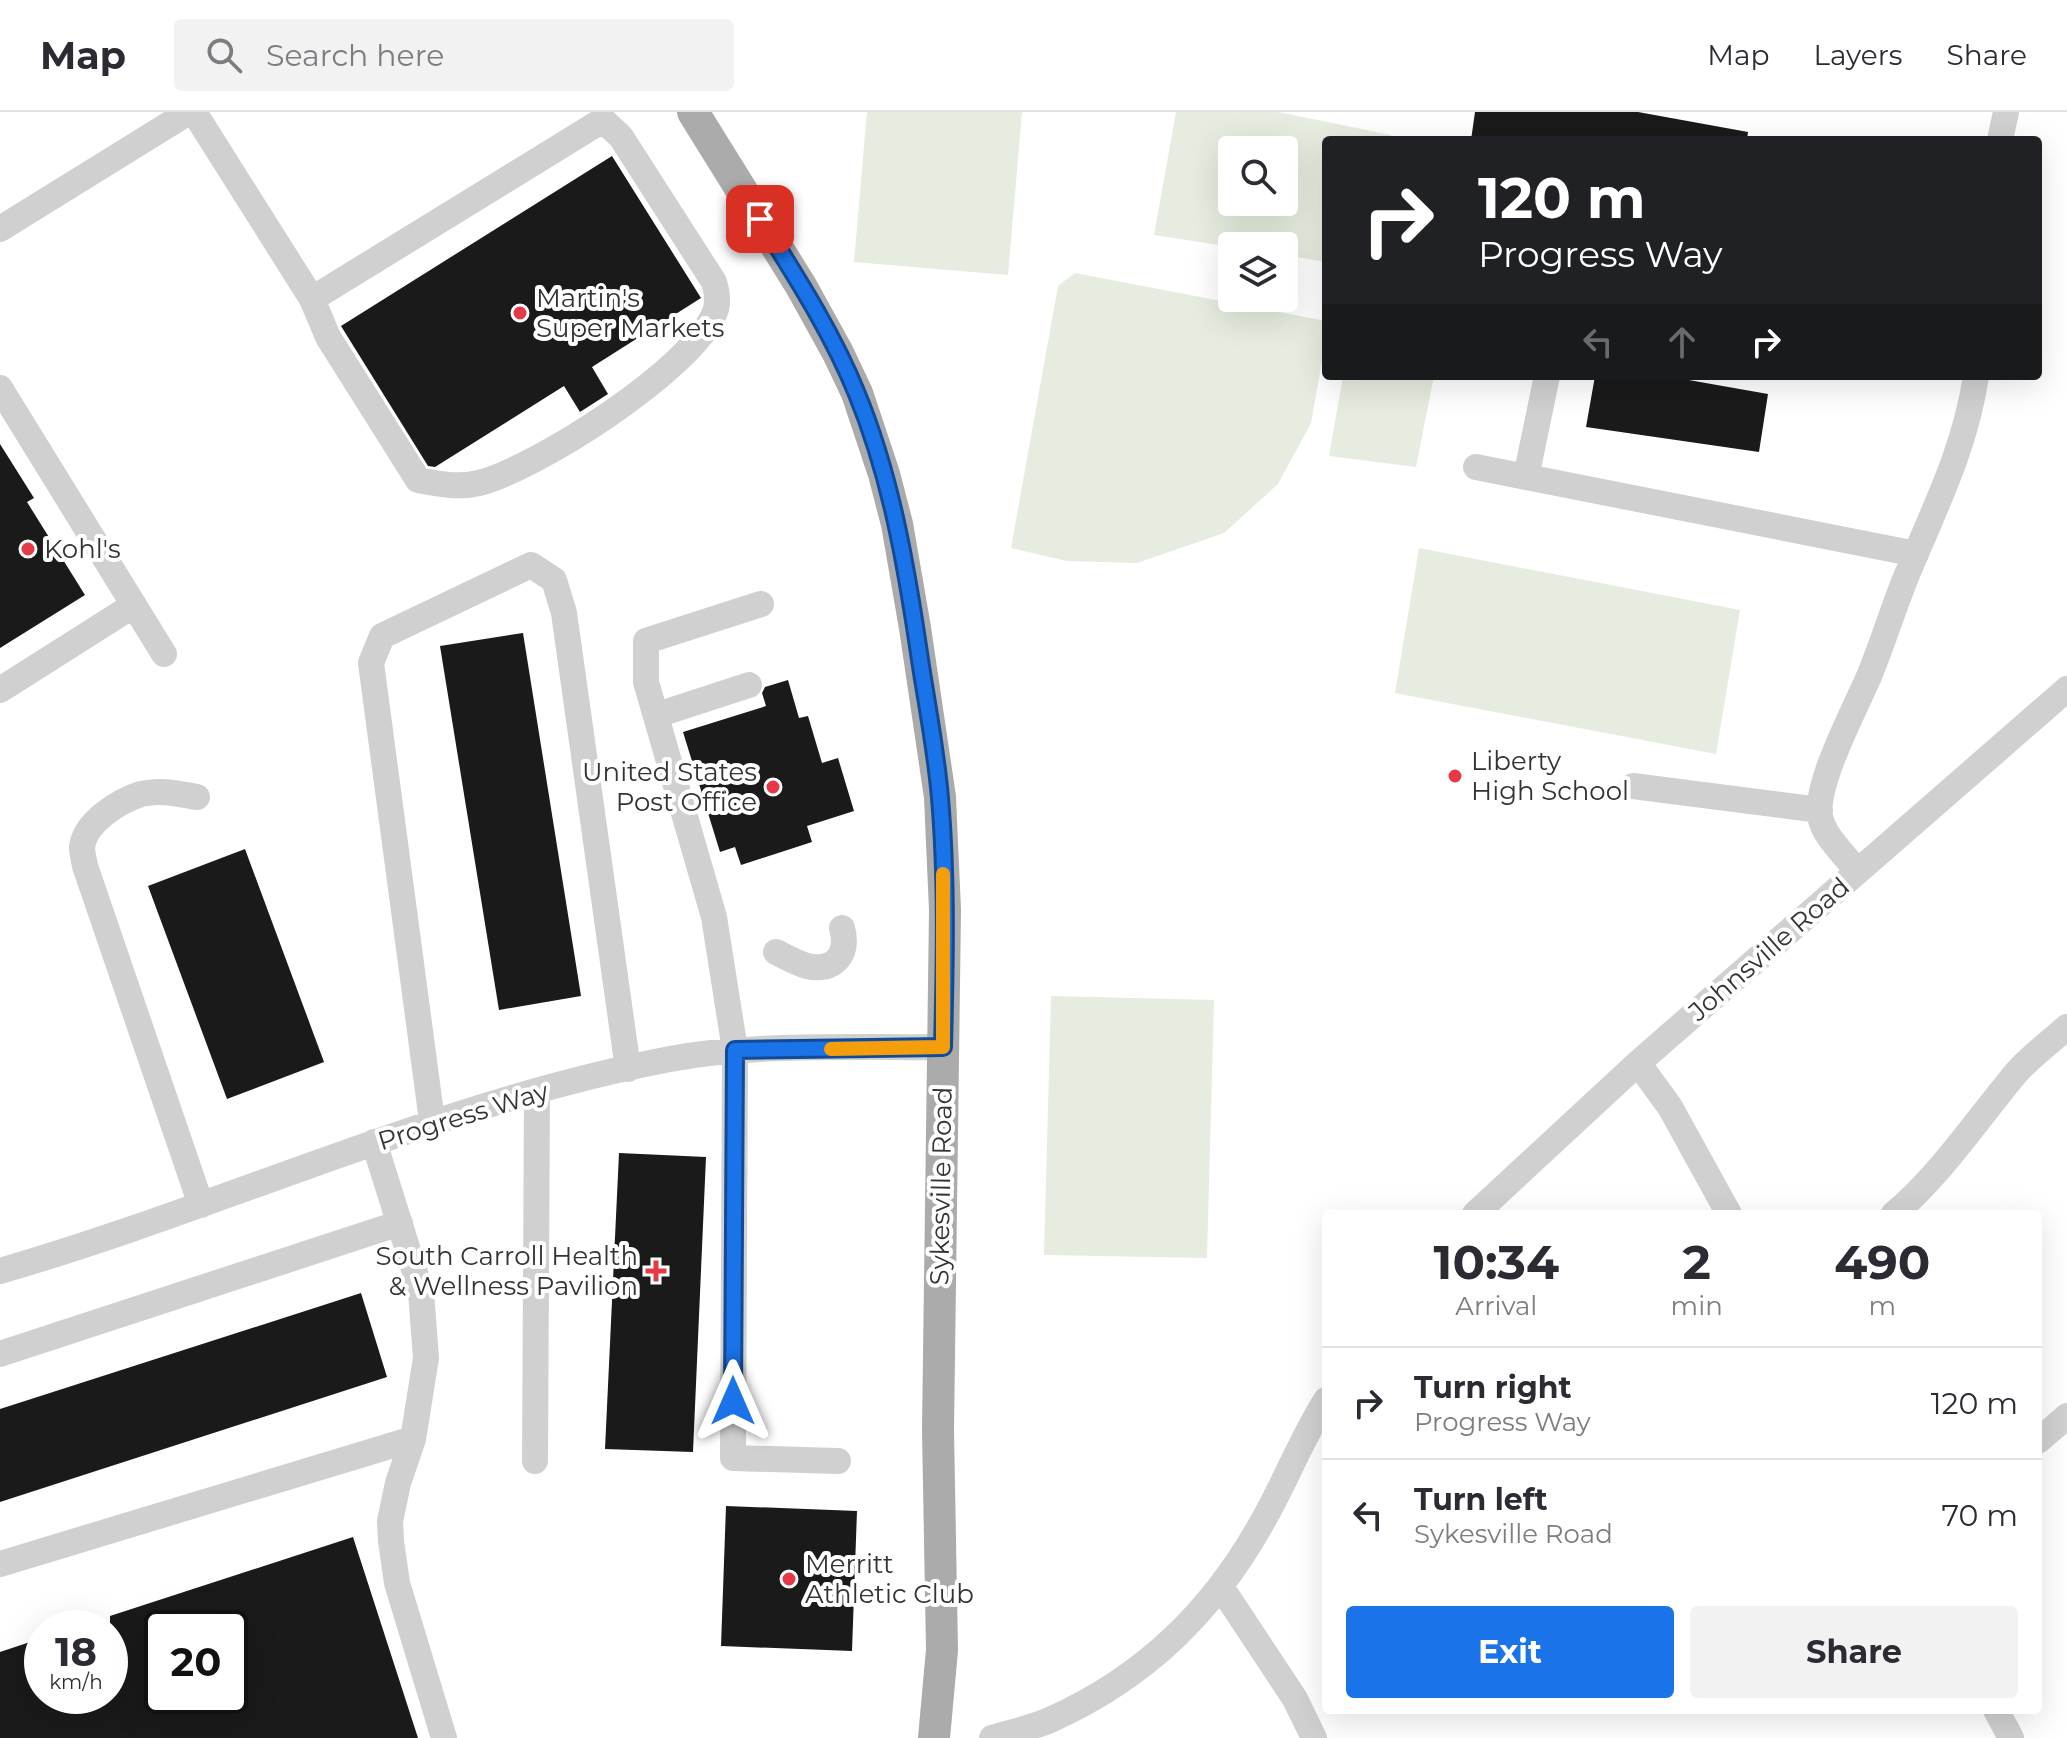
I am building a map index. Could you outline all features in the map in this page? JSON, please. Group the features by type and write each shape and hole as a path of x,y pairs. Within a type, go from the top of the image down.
{"main road":[{"name":"Sykesville Road","path":"693,112 801,286 857,393 884,474 907,572 940,797 945,910 938,1430 942,1650 934,1738"}],"street":[{"path":"0,229 192,112 312,299 328,337 418,480 453,486 478,483 523,466 640,393 704,331 716,311 718,295 714,282 621,137 603,120 312,299"},
{"path":"2001,136 2006,112"},
{"path":"1526,477 1546,380"},
{"path":"1857,871 1820,819 1823,784 1916,554 1942,498 1971,407 1975,380"},
{"path":"0,388 164,654"},
{"path":"1476,467 1916,554"},
{"path":"432,1121 371,663 382,636 531,565 554,580 564,613 628,1069"},
{"path":"761,604 646,641 646,682 714,917 735,1050 733,1458 838,1461"},
{"path":"0,690 134,605"},
{"path":"657,715 749,685"},
{"name":"Johnsville Road","path":"1479,1210 1638,1063 2067,689"},
{"path":"1633,786 1820,810"},
{"path":"197,797 170,793 140,794 118,805 93,825 86,834 82,849 85,866 201,1205"},
{"path":"776,952 805,965 826,964 844,952 846,943 842,928"},
{"path":"1899,1210 1920,1192 1955,1152 2018,1071 2067,1027"},
{"name":"Progress Way","path":"0,1271 201,1205 432,1121 670,1059 735,1050 943,1047"},
{"path":"1638,1063 1670,1107 1727,1210"},
{"path":"535,1461 537,1092"},
{"path":"374,1142 421,1292 425,1326 426,1358 413,1439 398,1483 390,1521 391,1541 397,1583 444,1738"},
{"path":"0,1354 400,1223"},
{"path":"992,1738 1047,1721 1097,1696 1129,1675 1213,1599 1264,1519 1322,1408"},
{"path":"2042,1438 2067,1416"},
{"path":"0,1564 413,1439"},
{"path":"1221,1587 1295,1699 1314,1738"},
{"path":"1998,1714 2011,1738"}],"shaded area":[{"path":"867,112 1022,112 1008,275 854,262"},
{"path":"1176,112 1278,112 1391,135 1322,136 1322,261 1298,257 1298,232 1218,232 1218,245 1154,235"},
{"path":"1075,273 1218,300 1218,312 1279,312 1322,320 1322,361 1311,423 1278,484 1224,533 1137,563 1067,561 1011,548 1058,286"},
{"path":"1342,380 1433,380 1416,467 1329,456"},
{"path":"1419,548 1740,610 1716,754 1395,693"},
{"path":"1051,996 1214,1000 1207,1258 1044,1255"}],"building":[{"path":"1475,112 1638,112 1748,132 1748,136 1472,136"},
{"name":"Martin's Super Markets","path":"612,156 701,298 592,367 608,394 580,412 564,386 435,467 428,466 341,326"},
{"path":"1594,380 1689,380 1768,394 1759,452 1586,427"},
{"name":"Kohl's","path":"0,444 34,498 27,502 85,595 0,648"},
{"path":"523,633 581,996 499,1010 440,646"},
{"name":"United States Post Office","path":"788,680 799,718 808,716 822,763 838,758 854,811 807,826 812,842 741,865 735,847 720,852 683,732 766,706 762,693 765,687"},
{"path":"245,849 324,1062 227,1099 148,886"},
{"path":"619,1153 706,1157 693,1452 605,1449"},
{"path":"361,1293 387,1377 0,1502 0,1409"},
{"name":"Merritt Athletic Club","path":"726,1506 857,1511 852,1651 721,1646"},
{"path":"353,1537 418,1738 0,1738 0,1652 24,1644 24,1714 128,1714 128,1610"}],"slow traffic":[{"path":"831,1049 943,1047 943,874"}],"place":[{"name":"Martin's Super Markets","path":"520,313"},
{"name":"Kohl's","path":"28,549"},
{"name":"Liberty High School","path":"1455,776"},
{"name":"United States Post Office","path":"773,787"},
{"name":"South Carroll Health & Wellness Pavilion","path":"656,1271"},
{"name":"Merritt Athletic Club","path":"789,1579"}],"route":[{"path":"733,1401 735,1050 943,1047 945,910 940,797 907,572 897,524 873,436 857,393 801,286 760,219"}]}
